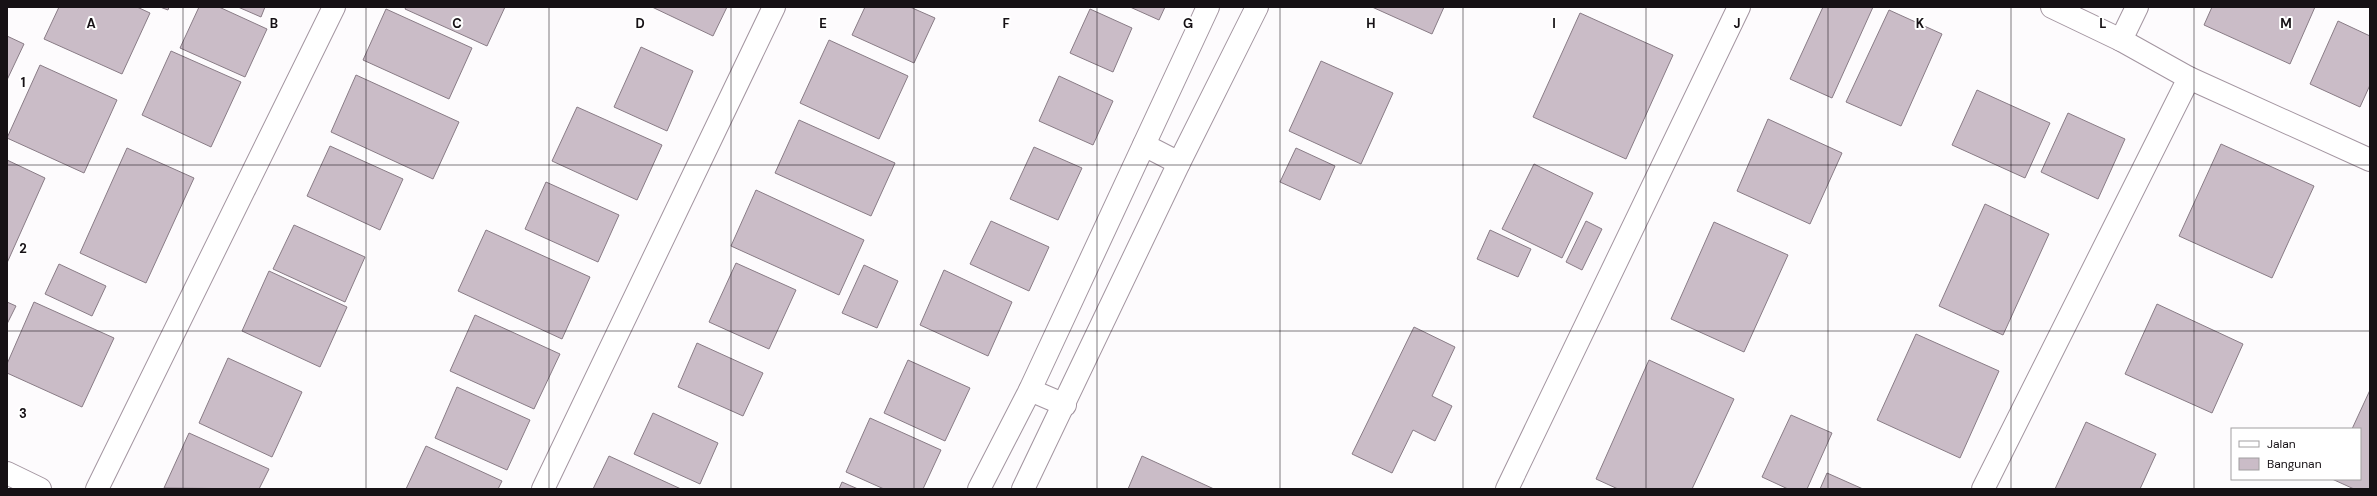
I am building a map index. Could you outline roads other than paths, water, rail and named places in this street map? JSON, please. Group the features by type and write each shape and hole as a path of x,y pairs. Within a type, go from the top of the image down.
{"street":[{"path":"97,489 334,7"},
{"path":"543,489 774,7"},
{"path":"979,489 1030,390 1208,7"},
{"path":"1023,489 1065,405 1179,163 1257,7"},
{"path":"1507,489 1739,7"},
{"path":"2052,7 2121,40 2188,78 2370,160"},
{"path":"2121,40 2137,7"},
{"path":"1983,489 2188,78"},
{"path":"1144,145 1179,163"},
{"path":"1030,390 1065,405"},
{"path":"7,473 40,489"}]}
